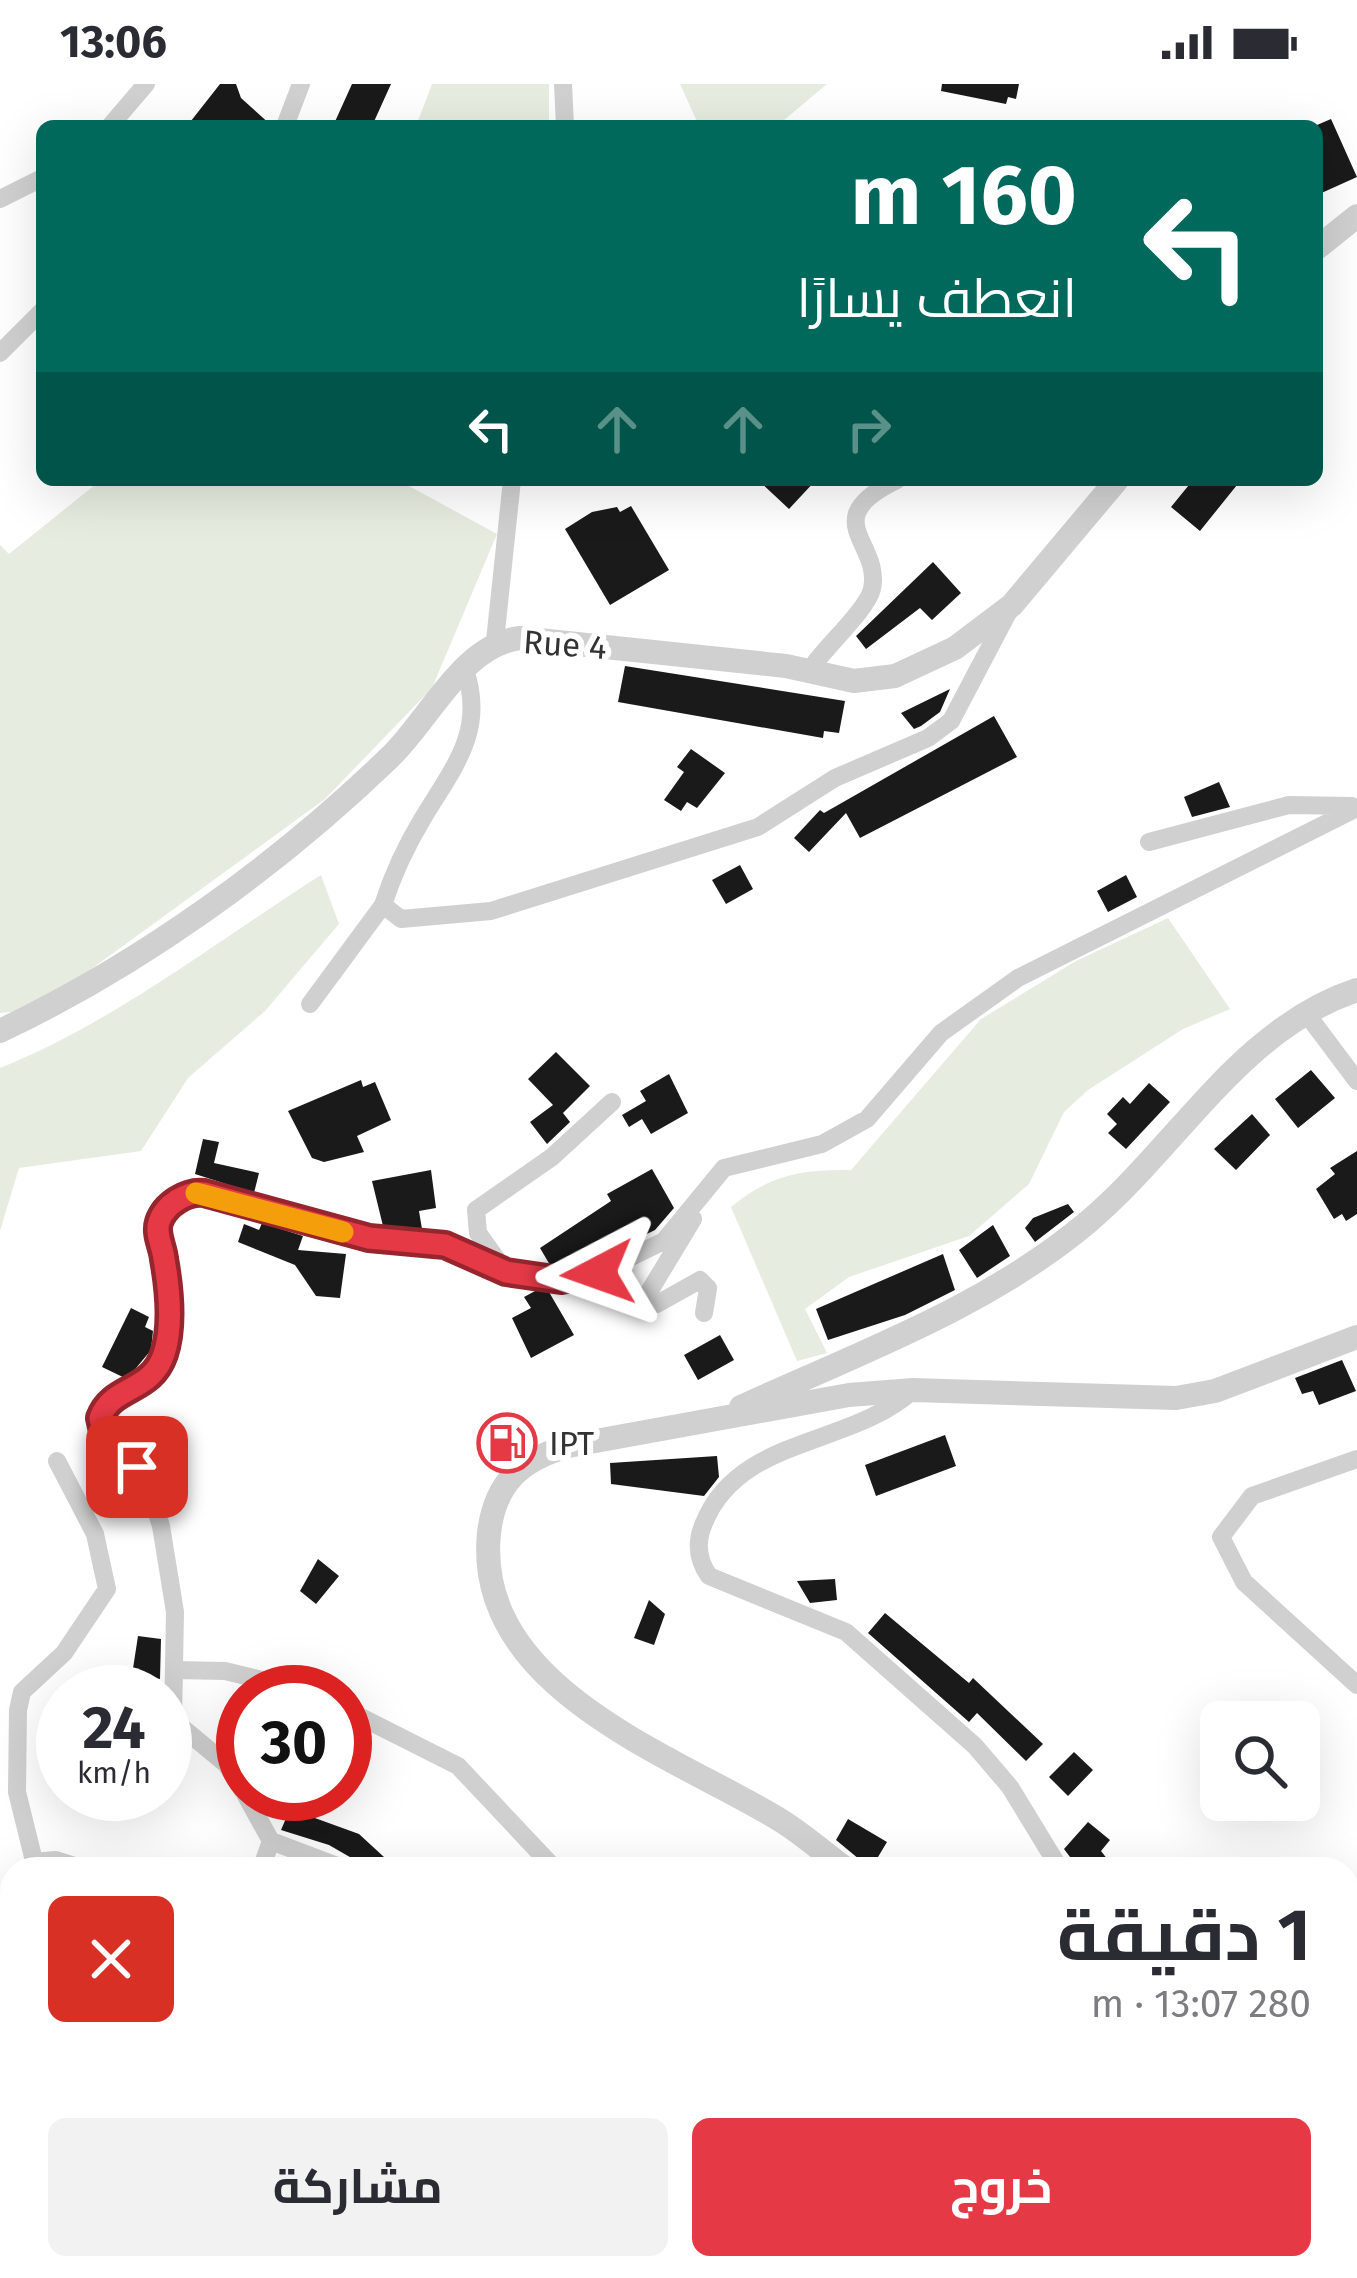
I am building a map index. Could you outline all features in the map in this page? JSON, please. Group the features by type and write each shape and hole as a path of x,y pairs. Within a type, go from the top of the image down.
{"street":[{"path":"115,120 146,84"},
{"path":"287,120 302,84"},
{"path":"563,84 565,120"},
{"path":"0,200 36,181"},
{"path":"1323,243 1357,216"},
{"path":"0,353 36,317"},
{"path":"496,640 511,486"},
{"path":"809,671 871,595 872,575 859,542 857,517 870,495 887,486"},
{"name":"Rue 4","path":"0,1031 112,968 303,836 398,749 464,670 496,640 536,639 809,671 854,681 895,676 955,648 1012,605 1113,486"},
{"path":"382,905 401,919 474,914 758,827 836,778 928,739 952,721 1012,605"},
{"path":"310,1004 382,905 412,838 468,744 473,703 464,670"},
{"path":"1149,842 1289,805 1357,807"},
{"path":"174,1665 175,1612 151,1490 137,1467 104,1436 100,1418 116,1396 145,1385 164,1354 169,1305 158,1231 165,1212 182,1197 204,1193 369,1238 445,1245 506,1272 561,1280 598,1273 653,1250 713,1177 745,1159 844,1134 867,1119 941,1034 1018,978 1357,807"},
{"path":"708,1422 937,1320 1011,1280 1089,1221 1224,1080 1306,1013 1357,990"},
{"path":"1306,1013 1357,1082"},
{"path":"506,1272 478,1233 476,1210 552,1157 612,1102"},
{"path":"704,1313 708,1288 700,1280 657,1304 646,1297 713,1177"},
{"path":"830,1857 779,1820 641,1747 586,1710 524,1646 497,1601 488,1544 491,1518 509,1476 520,1465 568,1446 849,1395 913,1390 1176,1398 1215,1390 1357,1337"},
{"path":"913,1390 871,1417 736,1475 708,1512 699,1534 699,1557 709,1576 846,1632 975,1747 1010,1787 1055,1857"},
{"path":"1357,1459 1252,1496 1221,1537 1244,1582 1357,1685"},
{"path":"33,1857 17,1792 22,1692 64,1653 107,1589 95,1534 57,1461"},
{"path":"372,1722 458,1766 544,1857"},
{"path":"192,1736 216,1756"},
{"path":"260,1821 271,1840 314,1857"},
{"path":"266,1857 271,1840"}],"shaded area":[{"path":"432,84 549,84 549,120 418,120"},
{"path":"680,84 827,84 784,120 696,120"},
{"path":"94,486 409,486 497,534 432,688 325,799 30,1010 0,1013 0,545 9,554"},
{"path":"321,875 339,924 265,1011 188,1078 141,1151 19,1168 0,1231 0,1068 125,1004"},
{"path":"1168,918 1230,1009 1183,1029 1088,1090 1064,1112 1029,1184 969,1236 849,1277 805,1309 827,1353 797,1361 731,1207 787,1176 851,1170 981,1019 1076,961"}],"building":[{"path":"220,84 236,84 241,98 265,120 192,120"},
{"path":"352,84 391,84 375,120 336,120"},
{"path":"942,84 1019,84 1016,99 1008,97 1006,104 941,91"},
{"path":"1331,119 1357,177 1323,192 1323,122"},
{"path":"764,486 810,486 789,509"},
{"path":"1188,486 1236,486 1200,531 1171,507"},
{"path":"631,506 669,570 610,605 565,529 592,512 617,507 620,512"},
{"path":"933,562 961,593 932,620 920,608 866,649 856,636"},
{"path":"625,666 845,701 839,733 824,731 823,738 618,702"},
{"path":"950,689 940,712 921,726 914,729 901,713"},
{"path":"994,716 1017,757 860,838 846,813 809,852 794,838 820,810 824,813"},
{"path":"691,749 725,773 697,808 687,802 681,811 664,800 684,772 677,767"},
{"path":"1219,782 1230,807 1192,817 1184,797"},
{"path":"740,865 753,889 726,904 712,880"},
{"path":"1126,875 1137,897 1108,912 1097,891"},
{"path":"556,1052 590,1086 563,1113 570,1122 547,1144 530,1122 553,1105 528,1079"},
{"path":"1311,1070 1335,1098 1298,1128 1275,1099"},
{"path":"669,1074 688,1113 651,1134 642,1119 629,1127 622,1115 646,1101 640,1091"},
{"path":"361,1080 363,1087 375,1082 391,1120 357,1136 364,1152 324,1162 312,1158 288,1111"},
{"path":"1149,1083 1170,1102 1126,1149 1108,1133 1117,1124 1107,1114 1123,1097 1130,1104"},
{"path":"1252,1114 1270,1135 1236,1170 1214,1149"},
{"path":"203,1139 219,1142 214,1163 259,1173 254,1193 195,1174"},
{"path":"1357,1151 1357,1214 1346,1221 1342,1214 1334,1219 1316,1189 1335,1174 1330,1168"},
{"path":"652,1169 674,1208 655,1230 594,1260 550,1265 540,1248 611,1201 607,1194"},
{"path":"431,1170 436,1208 419,1211 422,1229 383,1226 372,1181"},
{"path":"1068,1204 1074,1212 1035,1242 1025,1228 1033,1218"},
{"path":"262,1223 303,1236 298,1250 346,1254 340,1298 316,1296 295,1265 238,1242 244,1224 259,1230"},
{"path":"993,1225 1010,1256 977,1278 959,1250"},
{"path":"943,1254 955,1290 905,1315 828,1340 816,1309"},
{"path":"537,1290 549,1292 574,1335 531,1358 512,1318 531,1308 524,1297"},
{"path":"131,1308 149,1317 145,1327 153,1331 151,1350 127,1379 102,1367"},
{"path":"720,1335 734,1360 698,1380 684,1355"},
{"path":"1342,1360 1356,1391 1319,1405 1313,1391 1302,1394 1295,1378"},
{"path":"945,1435 956,1466 876,1496 865,1465"},
{"path":"717,1456 719,1477 704,1496 611,1484 610,1463"},
{"path":"318,1559 339,1576 316,1604 300,1591"},
{"path":"835,1579 837,1600 810,1603 797,1581"},
{"path":"649,1600 665,1614 654,1645 634,1638"},
{"path":"885,1613 969,1683 973,1678 1043,1744 1026,1761 977,1713 969,1722 868,1633"},
{"path":"138,1636 161,1639 160,1665 134,1665"},
{"path":"1074,1752 1093,1770 1068,1796 1049,1777"},
{"path":"848,1819 887,1842 878,1857 857,1857 836,1840"},
{"path":"285,1821 323,1821 359,1834 384,1857 350,1857 281,1830"},
{"path":"1088,1822 1110,1840 1101,1851 1106,1857 1070,1857 1064,1849"}],"slow traffic":[{"path":"196,1193 343,1232"}],"place":[{"name":"IPT","path":"507,1443"}],"route":[{"path":"137,1467 104,1436 100,1418 116,1396 145,1385 164,1354 169,1305 158,1231 165,1212 182,1197 204,1193 369,1238 445,1245 506,1272 561,1280 598,1273"}]}
